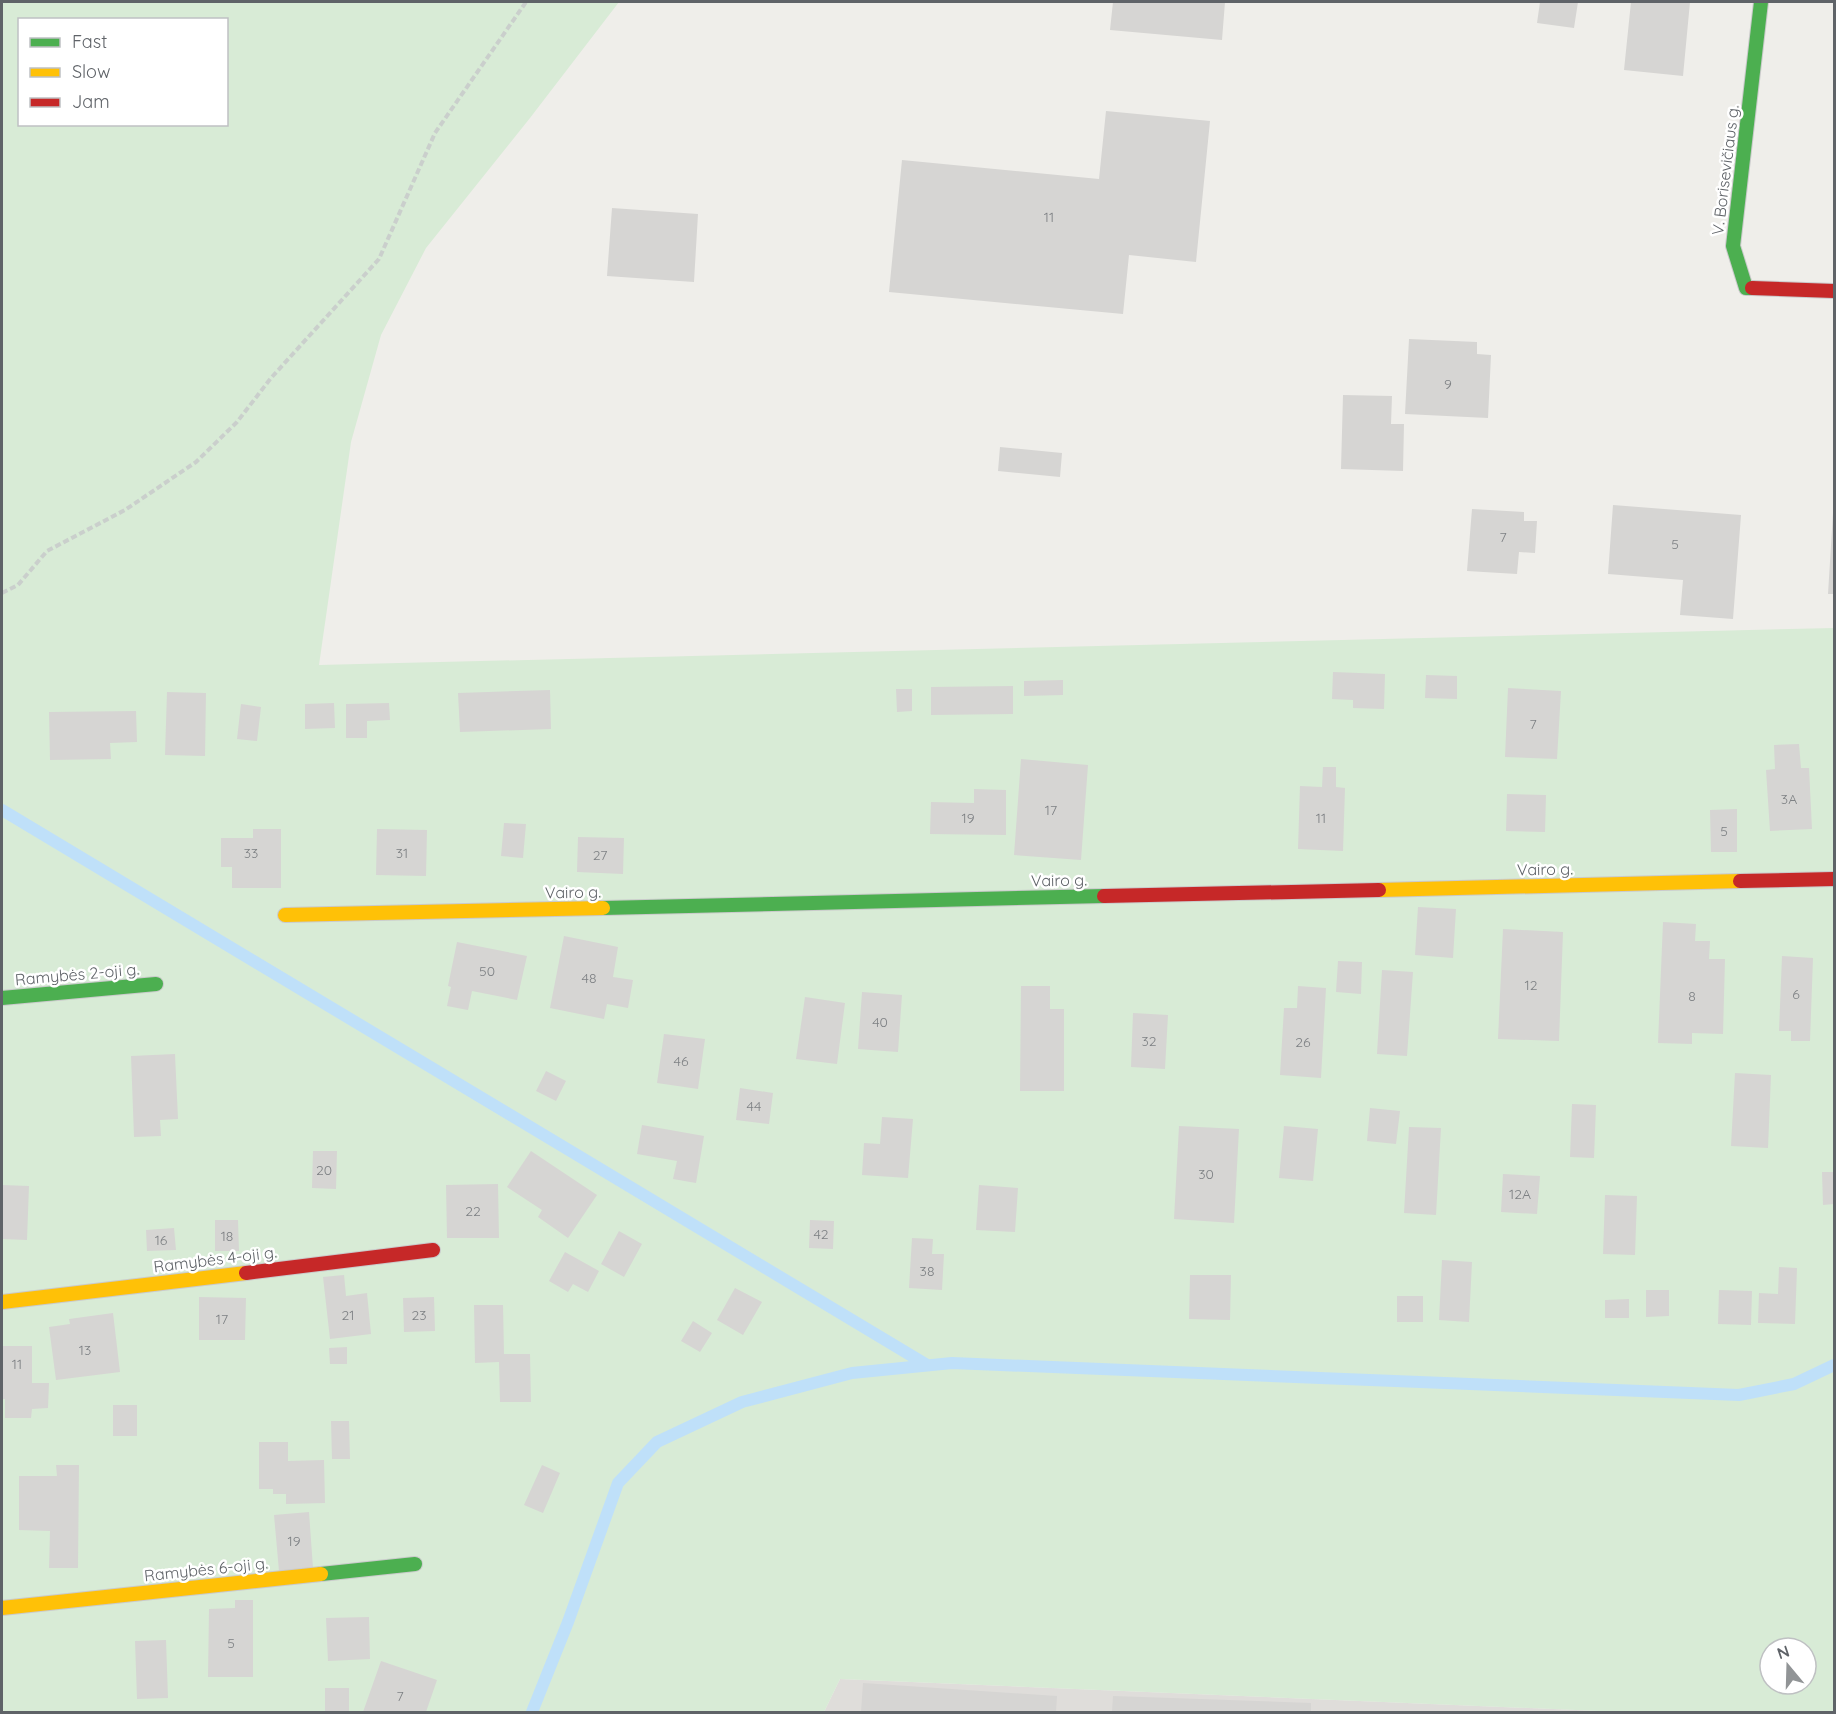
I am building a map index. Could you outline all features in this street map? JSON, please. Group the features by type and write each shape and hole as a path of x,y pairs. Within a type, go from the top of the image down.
{"street":[{"name":"V. Borisevičiaus g.","path":"1761,2 1733,246 1746,288 1834,291"},
{"name":"Vairo g.","path":"285,915 1834,879"},
{"name":"Ramybės 2-oji g.","path":"2,998 156,984"},
{"name":"Ramybės 4-oji g.","path":"2,1302 433,1250"},
{"name":"Ramybės 6-oji g.","path":"2,1608 415,1564"}],"path":[{"path":"2,593 18,585 47,551 125,510 196,462 237,422 271,378 379,259 435,133 526,2"}],"shaded area":[{"path":"840,1679 1622,1712 824,1712"}],"green space":[{"path":"2,2 619,2 426,248 381,335 351,442 319,665 1834,628 1834,1712 1622,1712 840,1679 824,1712 2,1712"}],"building":[{"path":"1113,2 1225,2 1222,40 1110,30"},
{"path":"1540,2 1578,2 1574,28 1537,23"},
{"path":"1631,2 1690,2 1683,76 1624,70"},
{"path":"1106,111 1210,121 1196,262 1129,255 1123,314 889,292 902,160 1099,179"},
{"path":"612,208 698,214 694,282 607,276"},
{"path":"1409,339 1477,342 1477,354 1491,355 1488,418 1405,414"},
{"path":"1343,395 1392,396 1391,424 1404,424 1403,471 1341,469"},
{"path":"1000,447 1062,453 1060,477 998,471"},
{"path":"1613,505 1741,515 1733,619 1680,615 1683,580 1608,574"},
{"path":"1472,509 1524,512 1524,521 1537,521 1535,553 1519,552 1517,574 1467,571"},
{"path":"1833,513 1834,594 1828,594"},
{"path":"1333,672 1385,674 1384,709 1353,708 1353,700 1332,699"},
{"path":"1426,675 1457,676 1457,699 1425,698"},
{"path":"1063,680 1063,695 1024,696 1024,681"},
{"path":"1013,686 1013,714 931,715 931,687"},
{"path":"1508,688 1561,691 1557,759 1505,757"},
{"path":"896,689 912,689 912,711 897,712"},
{"path":"550,690 551,729 460,732 458,693"},
{"path":"167,692 206,693 205,756 165,755"},
{"path":"334,703 335,728 305,729 305,704"},
{"path":"389,703 390,720 367,721 367,738 346,738 346,704"},
{"path":"241,704 261,707 257,741 237,739"},
{"path":"136,711 137,742 110,743 111,759 50,760 49,712"},
{"path":"1799,744 1801,768 1809,768 1812,829 1770,831 1766,770 1775,769 1774,745"},
{"path":"1021,759 1088,765 1081,860 1014,855"},
{"path":"1323,767 1336,767 1336,787 1345,788 1343,851 1298,849 1300,786 1322,787"},
{"path":"974,789 1006,790 1006,835 930,834 931,802 974,803"},
{"path":"1507,794 1546,795 1545,832 1506,831"},
{"path":"1737,809 1737,852 1711,852 1710,810"},
{"path":"504,823 526,824 523,858 501,856"},
{"path":"253,829 281,829 281,888 232,888 232,867 221,867 221,838 253,838"},
{"path":"377,829 427,830 426,876 376,875"},
{"path":"578,837 624,838 623,874 577,872"},
{"path":"1418,907 1456,909 1453,958 1415,955"},
{"path":"1663,922 1696,924 1695,941 1710,941 1709,959 1725,959 1723,1034 1692,1033 1692,1044 1658,1043"},
{"path":"1503,929 1563,932 1559,1041 1498,1039"},
{"path":"564,936 618,947 613,977 633,980 628,1008 607,1004 604,1019 550,1008"},
{"path":"457,942 527,956 517,1000 472,991 468,1010 447,1006 451,987 448,986"},
{"path":"1782,956 1813,958 1810,1041 1791,1041 1791,1031 1779,1031"},
{"path":"1338,961 1362,962 1361,994 1336,992"},
{"path":"1382,970 1413,972 1407,1056 1377,1054"},
{"path":"1021,986 1050,986 1050,1009 1064,1009 1064,1091 1020,1091"},
{"path":"1298,986 1326,988 1321,1078 1280,1075 1284,1008 1297,1008"},
{"path":"862,992 902,995 898,1052 858,1049"},
{"path":"805,997 845,1003 837,1064 796,1059"},
{"path":"1133,1013 1168,1015 1165,1069 1131,1067"},
{"path":"664,1034 705,1039 698,1089 657,1083"},
{"path":"175,1054 178,1119 160,1120 161,1136 134,1137 131,1056"},
{"path":"546,1071 566,1081 556,1101 536,1091"},
{"path":"1735,1073 1771,1075 1768,1148 1731,1146"},
{"path":"740,1088 773,1093 769,1124 736,1120"},
{"path":"1572,1104 1596,1105 1594,1158 1570,1157"},
{"path":"1370,1108 1400,1111 1396,1144 1367,1141"},
{"path":"882,1117 913,1119 908,1178 862,1175 864,1143 880,1144"},
{"path":"642,1125 704,1136 696,1183 673,1179 677,1161 637,1154"},
{"path":"1179,1126 1239,1129 1234,1223 1174,1219"},
{"path":"1284,1126 1318,1129 1313,1181 1279,1178"},
{"path":"1409,1127 1441,1128 1436,1215 1404,1213"},
{"path":"313,1151 337,1151 336,1189 312,1188"},
{"path":"531,1151 597,1195 568,1238 538,1217 542,1210 507,1187"},
{"path":"1822,1172 1834,1172 1834,1204 1823,1205"},
{"path":"1503,1174 1540,1176 1537,1214 1501,1212"},
{"path":"498,1184 499,1238 447,1238 446,1185"},
{"path":"2,1185 29,1186 27,1240 2,1239"},
{"path":"979,1185 1018,1188 1015,1232 976,1230"},
{"path":"1605,1195 1637,1196 1635,1255 1603,1254"},
{"path":"215,1220 238,1220 239,1251 215,1251"},
{"path":"810,1220 834,1221 833,1249 809,1248"},
{"path":"174,1228 176,1250 147,1251 146,1230"},
{"path":"619,1231 642,1244 624,1277 601,1264"},
{"path":"912,1238 933,1239 932,1254 944,1254 942,1290 909,1288"},
{"path":"565,1252 599,1271 588,1292 573,1284 568,1292 549,1281"},
{"path":"1442,1260 1472,1262 1469,1322 1439,1320"},
{"path":"1779,1267 1797,1268 1795,1324 1758,1323 1759,1293 1778,1294"},
{"path":"344,1275 346,1296 367,1293 371,1334 330,1339 323,1277"},
{"path":"1190,1275 1231,1275 1230,1320 1189,1319"},
{"path":"735,1288 762,1302 743,1335 717,1320"},
{"path":"1646,1290 1669,1290 1669,1316 1646,1317"},
{"path":"1719,1290 1752,1291 1751,1325 1718,1324"},
{"path":"1397,1296 1423,1296 1423,1322 1397,1322"},
{"path":"199,1297 246,1298 245,1340 199,1340"},
{"path":"434,1297 435,1331 404,1332 403,1298"},
{"path":"1629,1299 1629,1318 1605,1318 1605,1300"},
{"path":"474,1305 503,1305 504,1354 530,1354 531,1402 500,1402 499,1362 475,1363"},
{"path":"113,1313 120,1372 56,1380 49,1327 70,1324 69,1319"},
{"path":"693,1321 712,1333 700,1352 681,1341"},
{"path":"2,1346 32,1346 32,1383 49,1383 48,1408 32,1409 31,1418 5,1418 5,1399 2,1399"},
{"path":"347,1347 347,1364 330,1364 329,1348"},
{"path":"113,1405 137,1405 137,1436 113,1436"},
{"path":"331,1421 349,1421 350,1459 332,1459"},
{"path":"259,1442 288,1442 288,1461 324,1460 325,1503 286,1504 286,1494 273,1494 273,1489 259,1489"},
{"path":"56,1465 79,1465 78,1568 49,1568 50,1531 19,1530 19,1476 57,1476"},
{"path":"542,1465 560,1473 543,1513 524,1505"},
{"path":"309,1512 313,1568 279,1571 274,1515"},
{"path":"235,1600 253,1600 253,1677 208,1677 209,1609 235,1608"},
{"path":"369,1617 370,1659 328,1661 326,1618"},
{"path":"166,1640 168,1698 137,1699 135,1641"},
{"path":"381,1661 437,1680 426,1712 363,1712"},
{"path":"863,1683 1057,1696 1056,1712 861,1712"},
{"path":"325,1688 349,1688 349,1711 325,1711"},
{"path":"1113,1696 1311,1703 1311,1712 1112,1712"}],"waterway":[{"path":"2,810 927,1365"},
{"path":"532,1712 568,1622 618,1483 657,1442 742,1402 852,1373 952,1363 1739,1395 1794,1384 1834,1365"}],"traffic: fast":[{"path":"1752,288 1746,288 1733,246 1761,2"},
{"path":"603,908 1104,896"},
{"path":"2,998 156,984"},
{"path":"321,1574 415,1564"}],"traffic: slow":[{"path":"1379,890 1740,881"},
{"path":"285,915 603,908"},
{"path":"2,1302 246,1273"},
{"path":"2,1608 321,1574"}],"traffic: jam":[{"path":"1752,288 1834,291"},
{"path":"1740,881 1834,879"},
{"path":"1104,896 1379,890"},
{"path":"246,1273 433,1250"}]}
